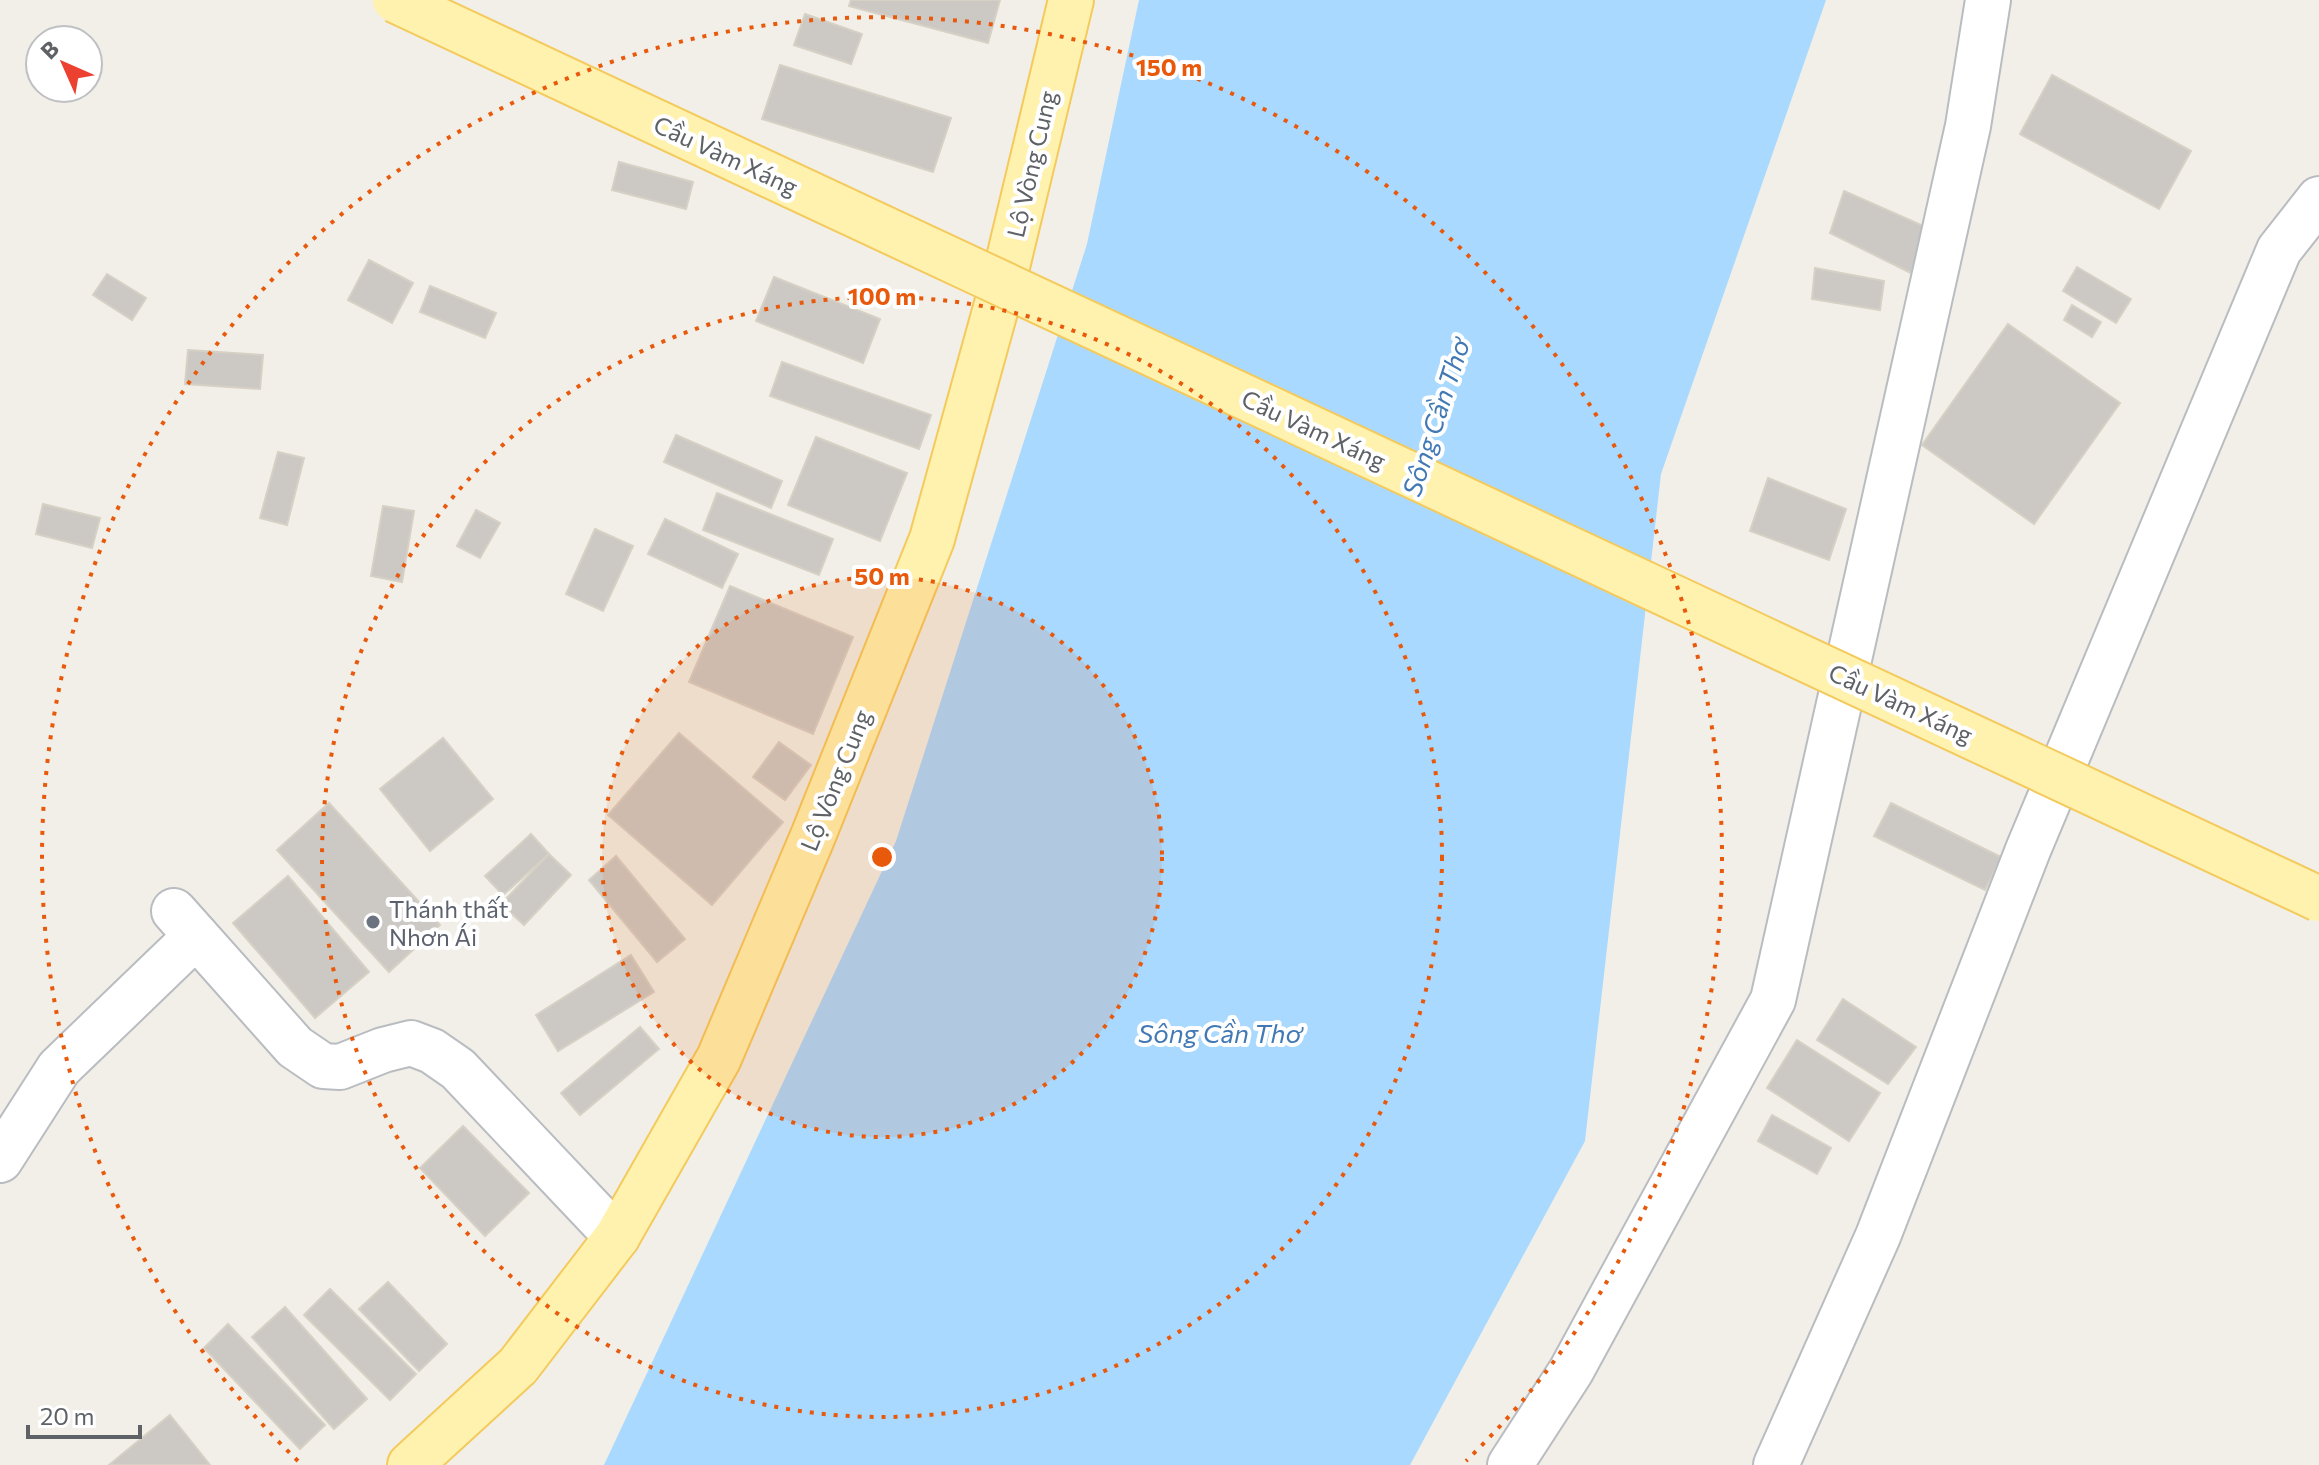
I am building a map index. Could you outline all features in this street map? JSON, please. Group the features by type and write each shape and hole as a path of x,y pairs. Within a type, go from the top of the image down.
{"main road":[{"name":"Cầu Vàm Xáng","path":"395,0 2319,899"},
{"name":"Lộ Vòng Cung","path":"410,1465 518,1366 617,1237 719,1058 813,836 932,539 1005,275 1071,0"}],"street":[{"path":"1510,1465 1571,1371 1773,1000 1968,126 1988,0"},
{"path":"1776,1465 1878,1236 2002,914 2279,250 2319,199"},
{"path":"0,1160 13,1121 185,924 295,1047 323,1066 340,1067 411,1043 432,1051 458,1069 617,1237"}],"water":[{"name":"Sông Cần Thơ","path":"1139,0 1826,0 1661,474 1585,1141 1410,1465 604,1465 896,841 1087,244"}],"building":[{"path":"851,0 1000,0 988,43 849,6"},
{"path":"805,14 862,34 851,64 794,45"},
{"path":"780,65 951,118 933,172 762,119"},
{"path":"2052,75 2191,151 2159,209 2020,134"},
{"path":"619,162 693,182 686,209 612,190"},
{"path":"1844,191 1928,228 1911,273 1830,233"},
{"path":"369,260 413,283 392,323 348,300"},
{"path":"2077,267 2131,299 2116,323 2063,291"},
{"path":"1815,268 1884,281 1880,310 1812,299"},
{"path":"107,274 146,298 132,320 93,295"},
{"path":"774,277 880,319 863,363 756,321"},
{"path":"430,286 496,313 485,338 420,312"},
{"path":"2072,305 2101,322 2092,337 2064,320"},
{"path":"2008,324 2120,403 2034,524 1922,445"},
{"path":"188,350 263,355 260,389 185,384"},
{"path":"782,362 931,415 919,449 770,396"},
{"path":"676,435 782,481 771,508 664,462"},
{"path":"816,437 907,473 880,541 788,505"},
{"path":"278,452 304,458 287,525 260,518"},
{"path":"1768,478 1846,509 1829,560 1750,531"},
{"path":"717,493 833,539 819,575 703,530"},
{"path":"43,504 100,518 92,548 36,534"},
{"path":"383,506 414,511 402,582 371,576"},
{"path":"476,510 500,523 480,558 457,546"},
{"path":"665,519 738,554 722,588 648,554"},
{"path":"595,529 633,546 603,611 566,594"},
{"path":"730,586 853,637 813,734 689,682"},
{"path":"679,733 783,822 712,905 608,815"},
{"path":"443,738 493,799 430,851 380,789"},
{"path":"779,742 811,765 785,800 753,777"},
{"path":"329,803 440,925 389,972 277,850"},
{"path":"1891,803 2001,857 1985,890 1874,836"},
{"path":"531,834 549,854 503,895 485,876"},
{"path":"549,854 571,875 524,925 501,904"},
{"path":"616,856 685,939 657,962 589,880"},
{"path":"288,876 369,972 315,1018 233,923"},
{"path":"631,955 654,992 558,1051 536,1015"},
{"path":"1843,999 1916,1047 1888,1084 1817,1040"},
{"path":"640,1027 659,1049 580,1115 561,1093"},
{"path":"1797,1040 1880,1093 1849,1141 1767,1088"},
{"path":"1772,1115 1831,1148 1817,1174 1758,1141"},
{"path":"463,1126 529,1193 485,1236 420,1168"},
{"path":"388,1282 447,1344 419,1371 359,1309"},
{"path":"330,1289 416,1374 390,1400 304,1315"},
{"path":"285,1307 367,1399 334,1429 252,1337"},
{"path":"228,1324 325,1425 300,1449 204,1348"},
{"path":"170,1415 210,1465 109,1465"}],"place":[{"name":"Thánh thất Nhơn Ái","path":"373,922"}]}
